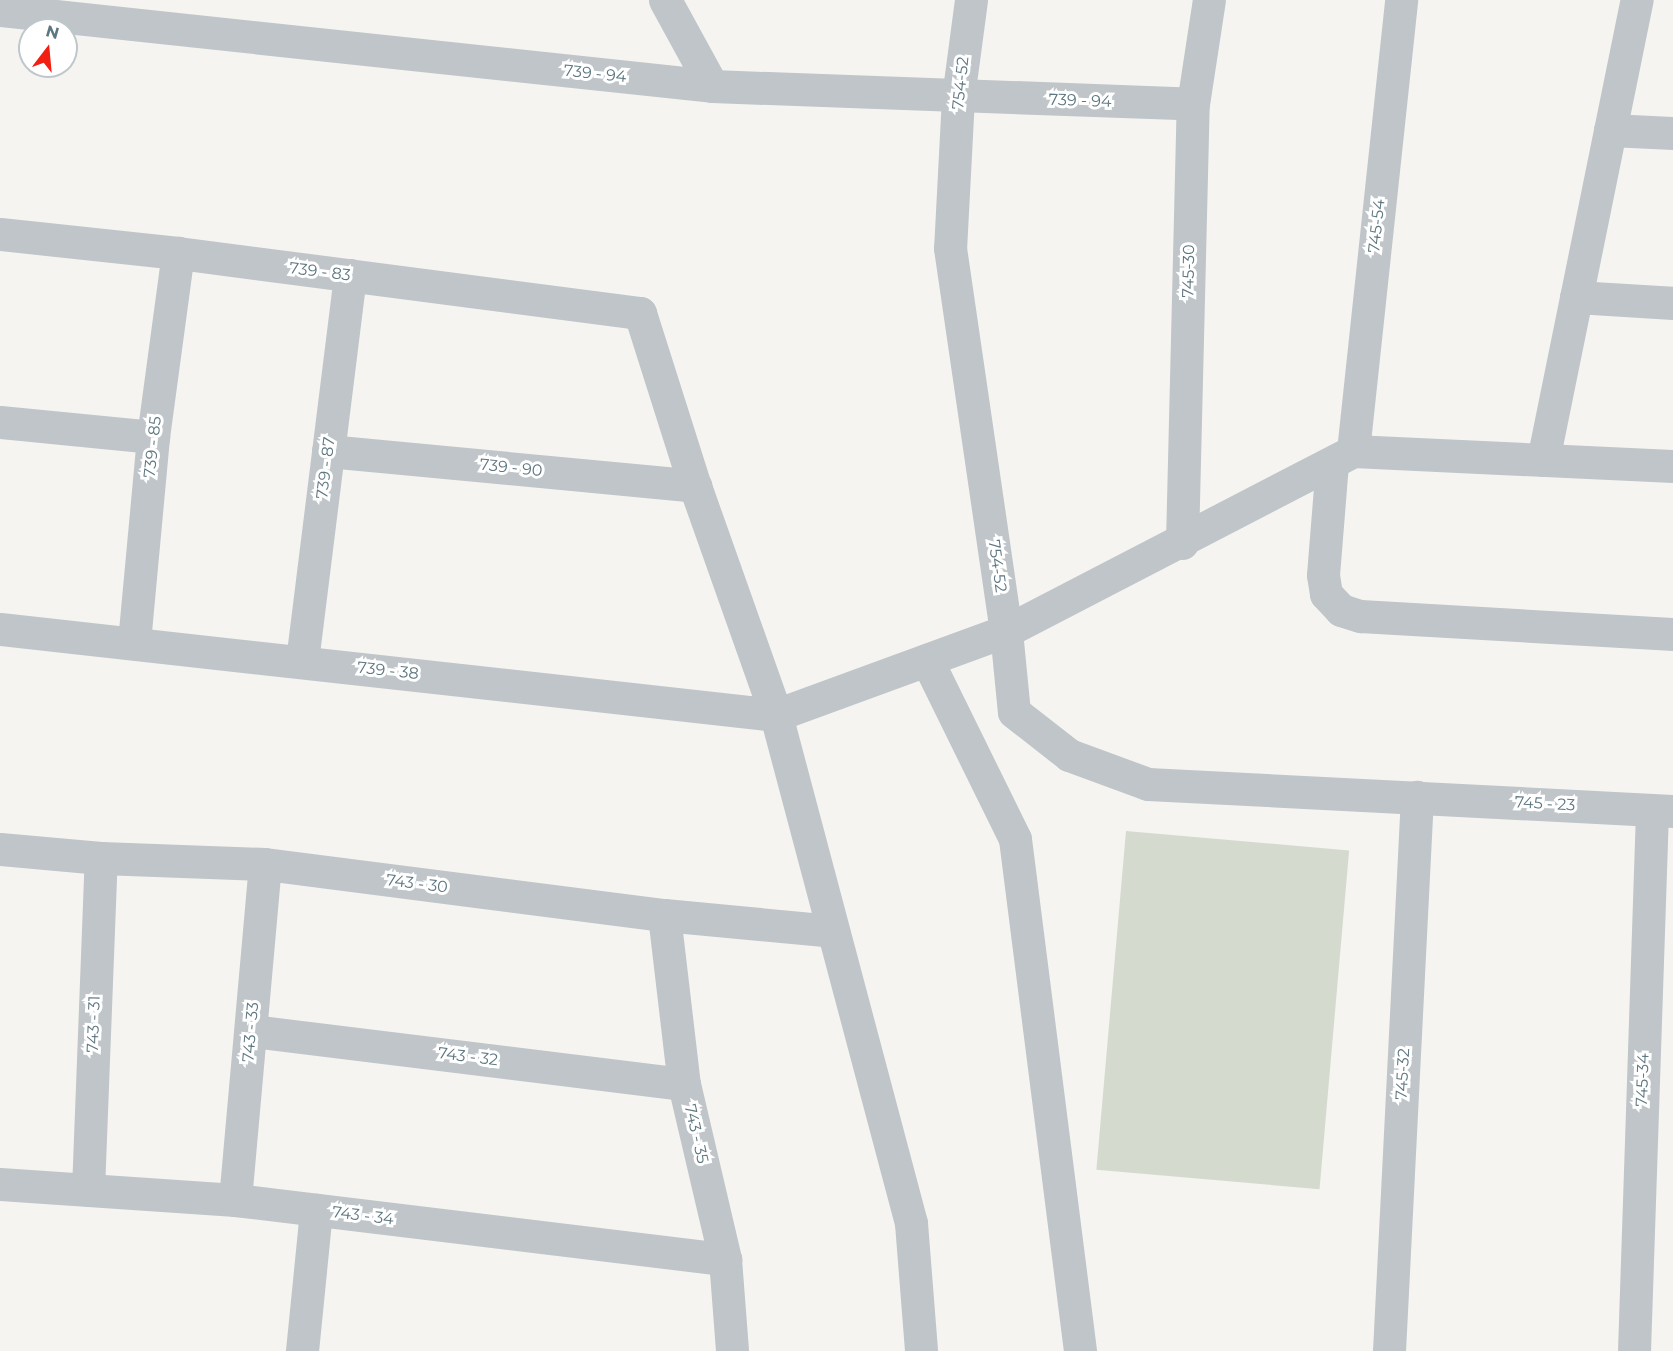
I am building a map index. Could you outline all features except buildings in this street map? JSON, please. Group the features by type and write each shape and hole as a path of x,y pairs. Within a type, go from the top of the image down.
{"street":[{"path":"665,0 712,86"},
{"name":"754-52","path":"971,0 958,97 950,248 1006,631 1014,712 1069,755 1148,784 1417,797"},
{"name":"745-30","path":"1182,543 1193,104 1209,0"},
{"name":"745-54","path":"1401,0 1343,457 1323,575 1326,594 1341,610 1360,616 1673,634"},
{"path":"1543,460 1637,0"},
{"name":"739 - 94","path":"0,10 712,86 1193,104"},
{"path":"1610,130 1673,134"},
{"name":"739 - 83","path":"0,234 178,253 640,313 694,486"},
{"name":"739 - 85","path":"134,642 153,437 178,253"},
{"name":"739 - 87","path":"302,661 350,276"},
{"path":"1576,297 1673,303"},
{"path":"0,422 153,437"},
{"name":"739 - 90","path":"328,450 694,486"},
{"path":"776,715 1006,631 1182,543 1343,457 1543,460 1673,466"},
{"path":"694,486 776,715 911,1223 921,1351"},
{"name":"739 - 38","path":"0,629 134,642 776,715"},
{"path":"927,660 1015,839 1080,1351"},
{"name":"745 - 23","path":"1417,797 1662,810"},
{"name":"745-32","path":"1389,1351 1417,797"},
{"name":"745-34","path":"1634,1351 1662,810"},
{"name":"743 - 30","path":"0,849 101,858 265,864 664,915 832,931"},
{"name":"743 - 31","path":"88,1190 101,858"},
{"name":"743 - 33","path":"235,1200 252,1031 265,864"},
{"name":"743 - 35","path":"664,915 684,1084 725,1259 732,1351"},
{"name":"743 - 32","path":"252,1031 684,1084"},
{"name":"743 - 34","path":"0,1184 235,1200 725,1259"},
{"path":"302,1351 316,1210"}],"shaded area":[{"path":"1126,831 1349,851 1320,1189 1096,1170"}]}
